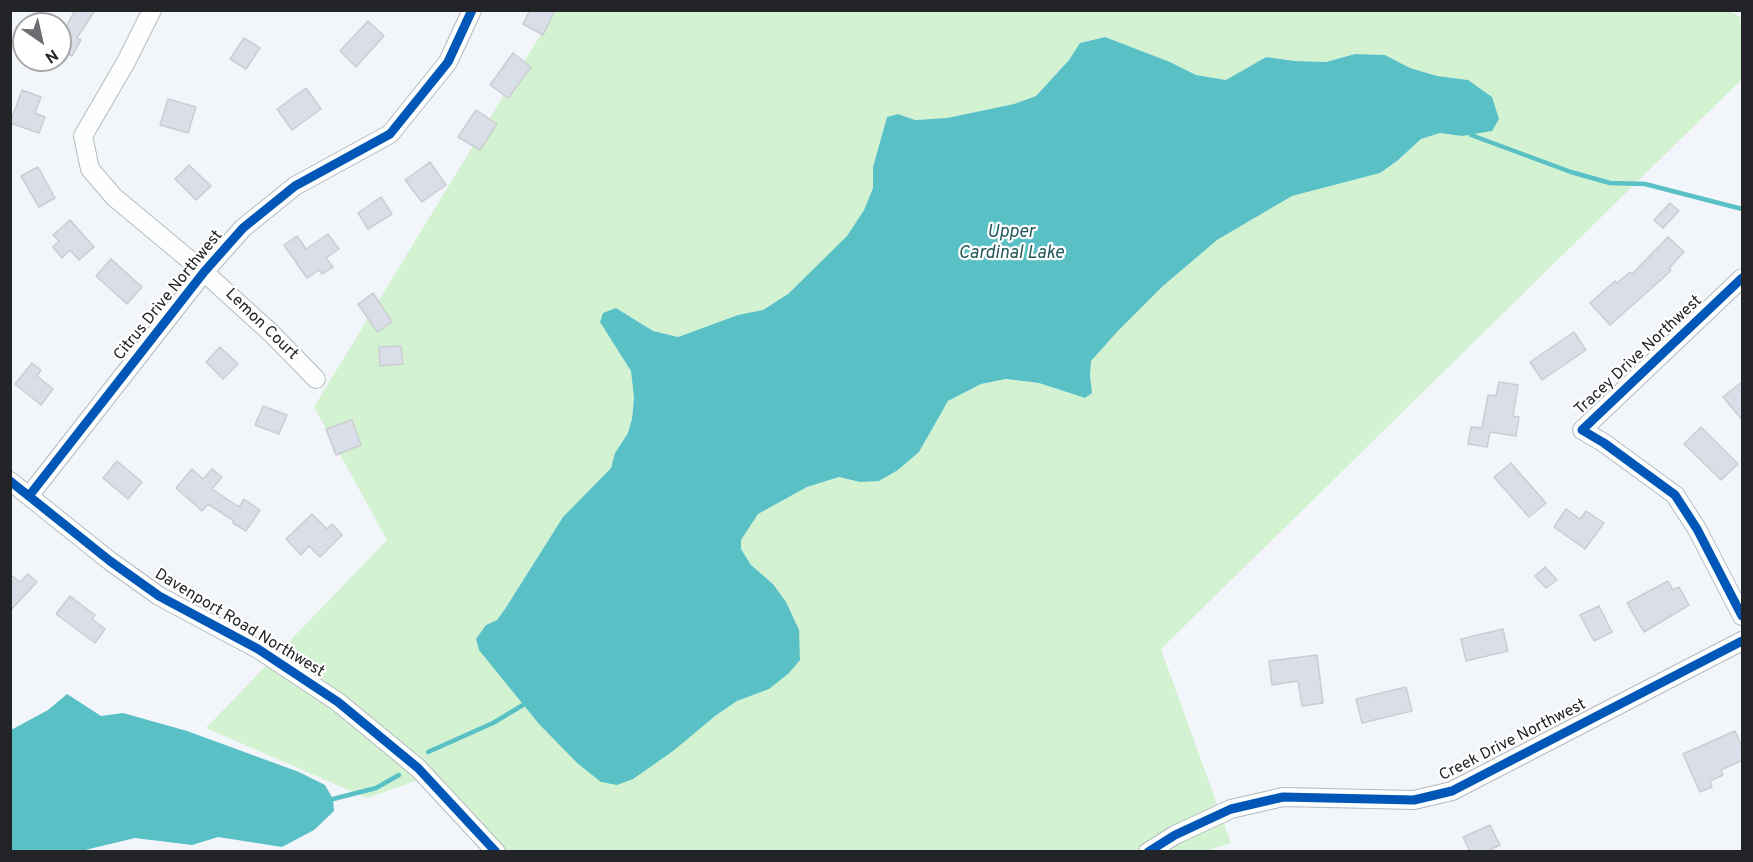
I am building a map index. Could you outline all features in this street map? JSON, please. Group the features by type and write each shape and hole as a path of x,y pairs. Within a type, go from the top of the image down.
{"street":[{"name":"Citrus Drive Northwest","path":"152,10 126,62 83,136 90,169 114,197 204,272"},
{"name":"Citrus Drive Northwest","path":"29,496 204,272 243,228 295,186 390,134 448,63 472,10"},
{"name":"Lemon Court","path":"204,272 272,333 316,380"},
{"name":"Tracey Drive Northwest","path":"1743,278 1582,430 1604,443 1675,495 1697,529 1743,616"},
{"name":"Davenport Road Northwest","path":"10,481 110,561 159,596 258,649 338,702 417,768 496,852"},
{"name":"Creek Drive Northwest","path":"1148,852 1175,835 1231,809 1283,796 1414,800 1452,791 1743,641"}],"green space":[{"path":"1728,10 1742,18 1742,79 1161,649 1231,843 1202,852 504,851 433,775 367,798 206,728 387,540 314,407 555,11","holes":["1105,37 1170,62 1196,75 1226,80 1266,57 1326,62 1355,54 1385,55 1410,68 1437,76 1468,80 1462,136 1440,133 1421,139 1380,173 1292,196 1217,240 1163,286 1091,361 1092,393 1085,398 1039,383 1006,379 981,384 948,401 919,452 898,470 879,481 860,482 839,477 807,487 758,514 740,540 741,549 751,565 773,584 769,689 737,701 601,782 577,763 539,724 486,625 497,620 505,609 563,517 611,468 615,453 628,433 634,398 631,371 601,322 616,308 653,331 678,337 738,315 763,310 788,294 847,236 864,210 873,188 873,167 887,117 898,114 915,120 947,118 1014,104 1036,96 1069,60 1080,43"]}],"water":[{"name":"Upper Cardinal Lake","path":"1105,37 1170,62 1196,75 1226,80 1266,57 1326,62 1355,54 1385,55 1410,68 1437,76 1468,80 1492,97 1499,119 1492,131 1462,136 1440,133 1421,139 1380,173 1292,196 1217,240 1163,286 1091,361 1092,393 1085,398 1039,383 1006,379 981,384 948,401 919,452 898,470 879,481 860,482 839,477 807,487 758,514 741,540 741,549 751,565 773,584 786,602 799,630 800,660 789,673 769,689 737,701 633,779 617,785 601,782 577,763 539,724 479,650 476,639 486,625 497,620 505,609 563,517 611,468 615,453 628,433 634,398 631,371 600,322 603,313 616,308 653,331 678,337 738,315 763,310 788,294 847,236 864,210 873,188 873,167 887,117 898,114 915,120 947,118 1014,104 1036,96 1069,60 1080,43"},
{"path":"67,694 101,716 123,713 187,731 299,772 325,785 333,799 334,811 314,830 282,847 218,837 192,845 135,838 81,851 11,851 11,730 48,710"}],"building":[{"path":"75,10 95,10 77,38 81,40 72,56 72,16"},
{"path":"530,10 555,10 543,35 523,24"},
{"path":"368,21 384,36 356,67 340,51"},
{"path":"244,38 260,48 246,69 230,59"},
{"path":"513,53 531,67 508,98 490,85"},
{"path":"306,88 321,109 292,130 277,109"},
{"path":"22,90 41,97 35,113 45,117 39,133 10,123"},
{"path":"168,99 196,107 188,133 160,125"},
{"path":"476,110 497,124 480,150 458,137"},
{"path":"430,162 446,185 422,202 405,180"},
{"path":"189,165 211,186 196,200 175,179"},
{"path":"38,167 55,198 39,207 21,176"},
{"path":"381,197 392,214 368,229 358,213"},
{"path":"1670,203 1679,211 1663,228 1654,220"},
{"path":"70,220 94,247 79,260 70,250 62,258 53,247 59,241 53,235"},
{"path":"328,234 339,249 326,258 333,267 322,274 319,270 307,278 284,245 297,236 306,249"},
{"path":"1668,237 1684,252 1662,279 1610,325 1590,303 1615,281 1617,283 1630,272 1632,274"},
{"path":"111,259 142,287 127,304 96,276"},
{"path":"373,293 392,322 377,332 358,304"},
{"path":"1574,332 1586,350 1542,380 1530,362"},
{"path":"401,346 403,364 380,366 379,347"},
{"path":"220,347 238,364 223,379 206,362"},
{"path":"32,363 41,370 37,376 53,389 41,405 15,384"},
{"path":"1743,381 1743,421 1723,397"},
{"path":"1499,382 1518,385 1513,416 1519,417 1516,436 1490,432 1487,447 1468,444 1471,427 1482,428 1488,395 1496,396"},
{"path":"263,406 287,415 279,434 255,425"},
{"path":"352,420 361,445 336,455 326,429"},
{"path":"1701,427 1738,464 1721,480 1684,444"},
{"path":"117,461 142,482 128,499 103,478"},
{"path":"1511,463 1546,503 1529,517 1494,477"},
{"path":"192,469 203,479 212,469 222,477 212,489 239,507 244,499 260,510 246,531 208,504 202,511 176,488"},
{"path":"1566,509 1580,519 1586,511 1604,523 1585,549 1554,527"},
{"path":"312,514 327,529 332,524 342,535 320,557 309,546 301,555 286,539"},
{"path":"1545,567 1557,580 1546,588 1535,576"},
{"path":"10,574 20,582 28,574 37,582 10,611"},
{"path":"1668,581 1673,590 1679,587 1689,605 1644,632 1627,603"},
{"path":"70,596 95,615 92,619 105,629 95,643 56,614"},
{"path":"1599,606 1612,632 1594,641 1580,615"},
{"path":"1503,629 1508,651 1466,661 1461,639"},
{"path":"1317,655 1323,703 1302,706 1298,681 1272,685 1269,661"},
{"path":"1406,687 1412,711 1362,723 1356,699"},
{"path":"1735,731 1743,749 1743,760 1721,770 1723,775 1710,781 1712,787 1700,792 1683,754"},
{"path":"1490,825 1500,845 1486,852 1470,852 1463,837"}],"waterway":[{"path":"1471,135 1571,172 1610,183 1645,184 1742,209"},
{"path":"428,752 493,723 523,705"},
{"path":"333,799 376,788 399,775"}],"cycle path":[{"path":"29,496 204,272 243,228 295,186 390,134 448,62 472,10"},
{"path":"1742,278 1582,430 1604,443 1675,495 1697,529 1742,616"},
{"path":"10,481 110,561 159,596 258,649 338,702 418,768 496,852"},
{"path":"1148,852 1175,835 1231,809 1283,797 1414,800 1452,791 1742,641"}]}
